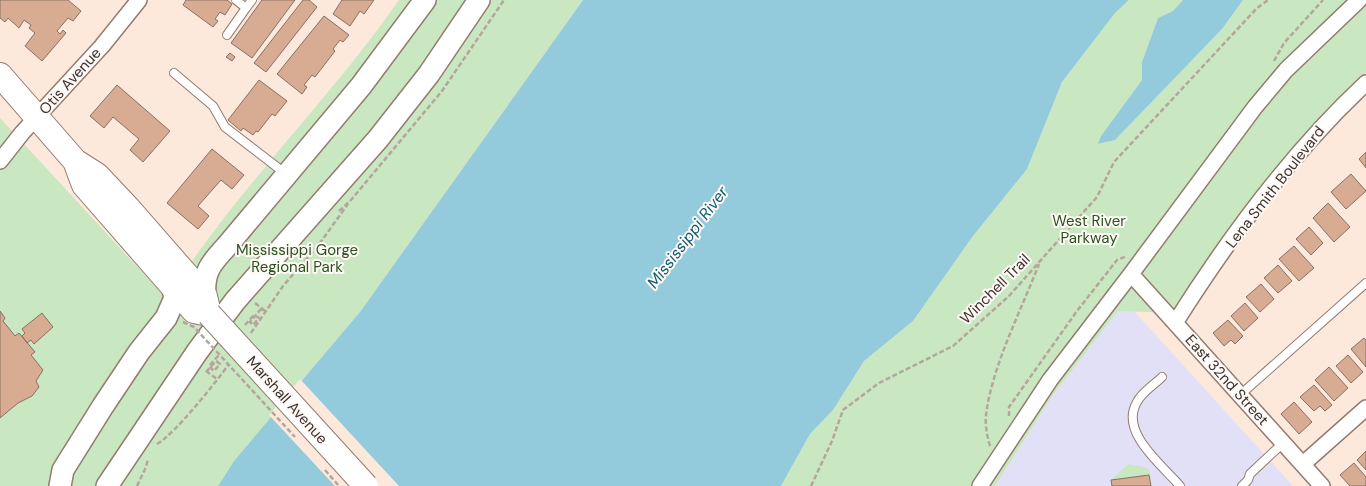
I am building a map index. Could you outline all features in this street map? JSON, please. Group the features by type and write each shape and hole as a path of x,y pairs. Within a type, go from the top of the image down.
{"main road":[{"name":"Marshall Avenue","path":"0,75 75,161 84,185 175,275 191,312 366,486"}],"street":[{"name":"Otis Avenue","path":"0,161 102,46 139,0"},
{"path":"60,486 63,470 139,352 191,312 204,286 210,264 288,175 361,86 425,0"},
{"path":"107,486 197,352 235,301 378,139 429,74 479,0"},
{"path":"980,486 1050,380 1255,107 1286,70 1359,0"},
{"name":"Lena Smith Boulevard","path":"1175,323 1256,206 1327,122 1366,83"},
{"path":"175,275 210,264"},
{"name":"East 32nd Street","path":"1131,274 1322,486"},
{"path":"1303,464 1366,408"}],"lane":[{"path":"236,0 246,8"},
{"path":"227,36 252,0"},
{"path":"174,73 213,106 225,127 288,175"},
{"path":"1240,395 1366,283"},
{"path":"1162,377 1138,399 1133,408 1132,419 1139,440 1180,486"},
{"path":"1242,486 1248,480 1250,474 1283,443"}],"path":[{"path":"250,333 283,286 317,248 351,200 442,91 504,0"},
{"name":"Winchell Trail","path":"811,486 832,441 843,410 879,382 953,346 1009,296 1097,197 1114,162 1258,8 1268,0"},
{"path":"1272,65 1284,44 1323,0"},
{"path":"990,446 986,419 993,382 1039,264 1097,197"},
{"path":"336,213 351,200"},
{"path":"1009,416 1009,407 1077,310 1117,260 1128,255"},
{"path":"250,309 254,302 266,311"},
{"path":"245,325 254,315 259,318 253,325 250,322 256,315 261,309"},
{"path":"191,312 194,327 299,442"},
{"path":"210,356 216,349"},
{"path":"216,379 206,372 211,366 216,361 220,364 214,371 209,366 219,355"},
{"path":"159,435 157,444 165,438 230,362"},
{"path":"137,486 148,458"},
{"path":"319,464 339,486"}],"shaded area":[{"path":"1133,310 1293,486 995,486 1053,395 1118,311"}],"green space":[{"name":"Mississippi Gorge Regional Park","path":"399,0 583,0 360,312 234,461 218,486 0,486 0,118 166,298 234,206 348,68"},
{"name":"West River Parkway","path":"1129,0 1183,0 1173,11 1158,18 1142,62 1142,80 1101,136 1099,144 1115,140 1222,29 1243,0 1366,0 1366,73 1312,128 1263,187 1217,249 1175,313 1118,311 1053,395 995,486 781,486 810,434 833,410 864,361 913,321 973,236 1027,169 1062,82 1115,13"},
{"path":"1128,464 1148,468 1152,478 1149,475 1111,480"}],"water":[{"name":"Mississippi River","path":"583,0 1129,0 1115,13 1062,82 1027,169 973,236 913,321 864,361 833,410 810,434 781,486 218,486 234,461 360,312"},
{"path":"1183,0 1243,0 1222,29 1115,140 1098,144 1101,136 1142,80 1142,62 1158,18 1173,11"}],"pier":[{"path":"300,379 399,486 335,486 269,415"}],"building":[{"path":"0,0 68,0 81,11 73,21 68,18 57,31 60,34 63,30 66,33 42,61 25,46 35,33 29,28 31,25 24,20 19,28 8,18 5,22 0,18"},
{"path":"186,0 227,0 232,4 225,15 220,12 215,19 218,21 213,27 183,5"},
{"path":"262,0 295,0 252,58 231,43"},
{"path":"303,0 309,0 317,7 266,72 254,63"},
{"path":"342,0 374,0 364,14 360,11 350,26 333,14"},
{"path":"324,16 349,35 343,42 340,40 333,49 335,51 315,77 312,75 304,85 307,87 302,94 277,74"},
{"path":"230,53 235,57 232,61 226,57"},
{"path":"259,80 287,101 275,116 272,114 258,132 256,131 253,135 243,128 241,131 228,120"},
{"path":"117,85 170,131 143,162 130,150 139,139 113,117 104,128 90,116"},
{"path":"212,149 244,175 232,189 221,180 198,206 209,216 198,229 167,203"},
{"path":"1366,152 1366,168 1359,159"},
{"path":"1351,174 1366,191 1346,209 1331,192"},
{"path":"1328,203 1350,227 1334,242 1313,218"},
{"path":"1309,227 1323,243 1311,255 1296,239"},
{"path":"1294,246 1314,268 1299,281 1279,259"},
{"path":"1278,265 1292,281 1278,293 1264,278"},
{"path":"1261,284 1274,299 1260,312 1246,297"},
{"path":"1245,303 1258,318 1244,331 1231,316"},
{"path":"0,311 5,318 3,321 15,336 19,333 35,352 31,355 43,370 36,381 39,387 32,396 18,403 0,418"},
{"path":"42,313 53,327 34,344 31,340 27,343 22,336 25,333 22,329"},
{"path":"1228,320 1243,336 1235,344 1231,340 1224,346 1213,333"},
{"path":"1364,338 1366,340 1366,367 1351,349"},
{"path":"1348,355 1363,372 1351,383 1336,366"},
{"path":"1329,367 1348,388 1334,401 1315,380"},
{"path":"1314,385 1332,405 1325,411 1320,406 1314,411 1300,397"},
{"path":"1294,402 1312,422 1299,434 1281,414"},
{"path":"1366,451 1366,470 1357,460"},
{"path":"1354,463 1366,477 1366,486 1350,486 1340,475"},
{"path":"1149,475 1151,486 1112,486 1111,480"}]}
